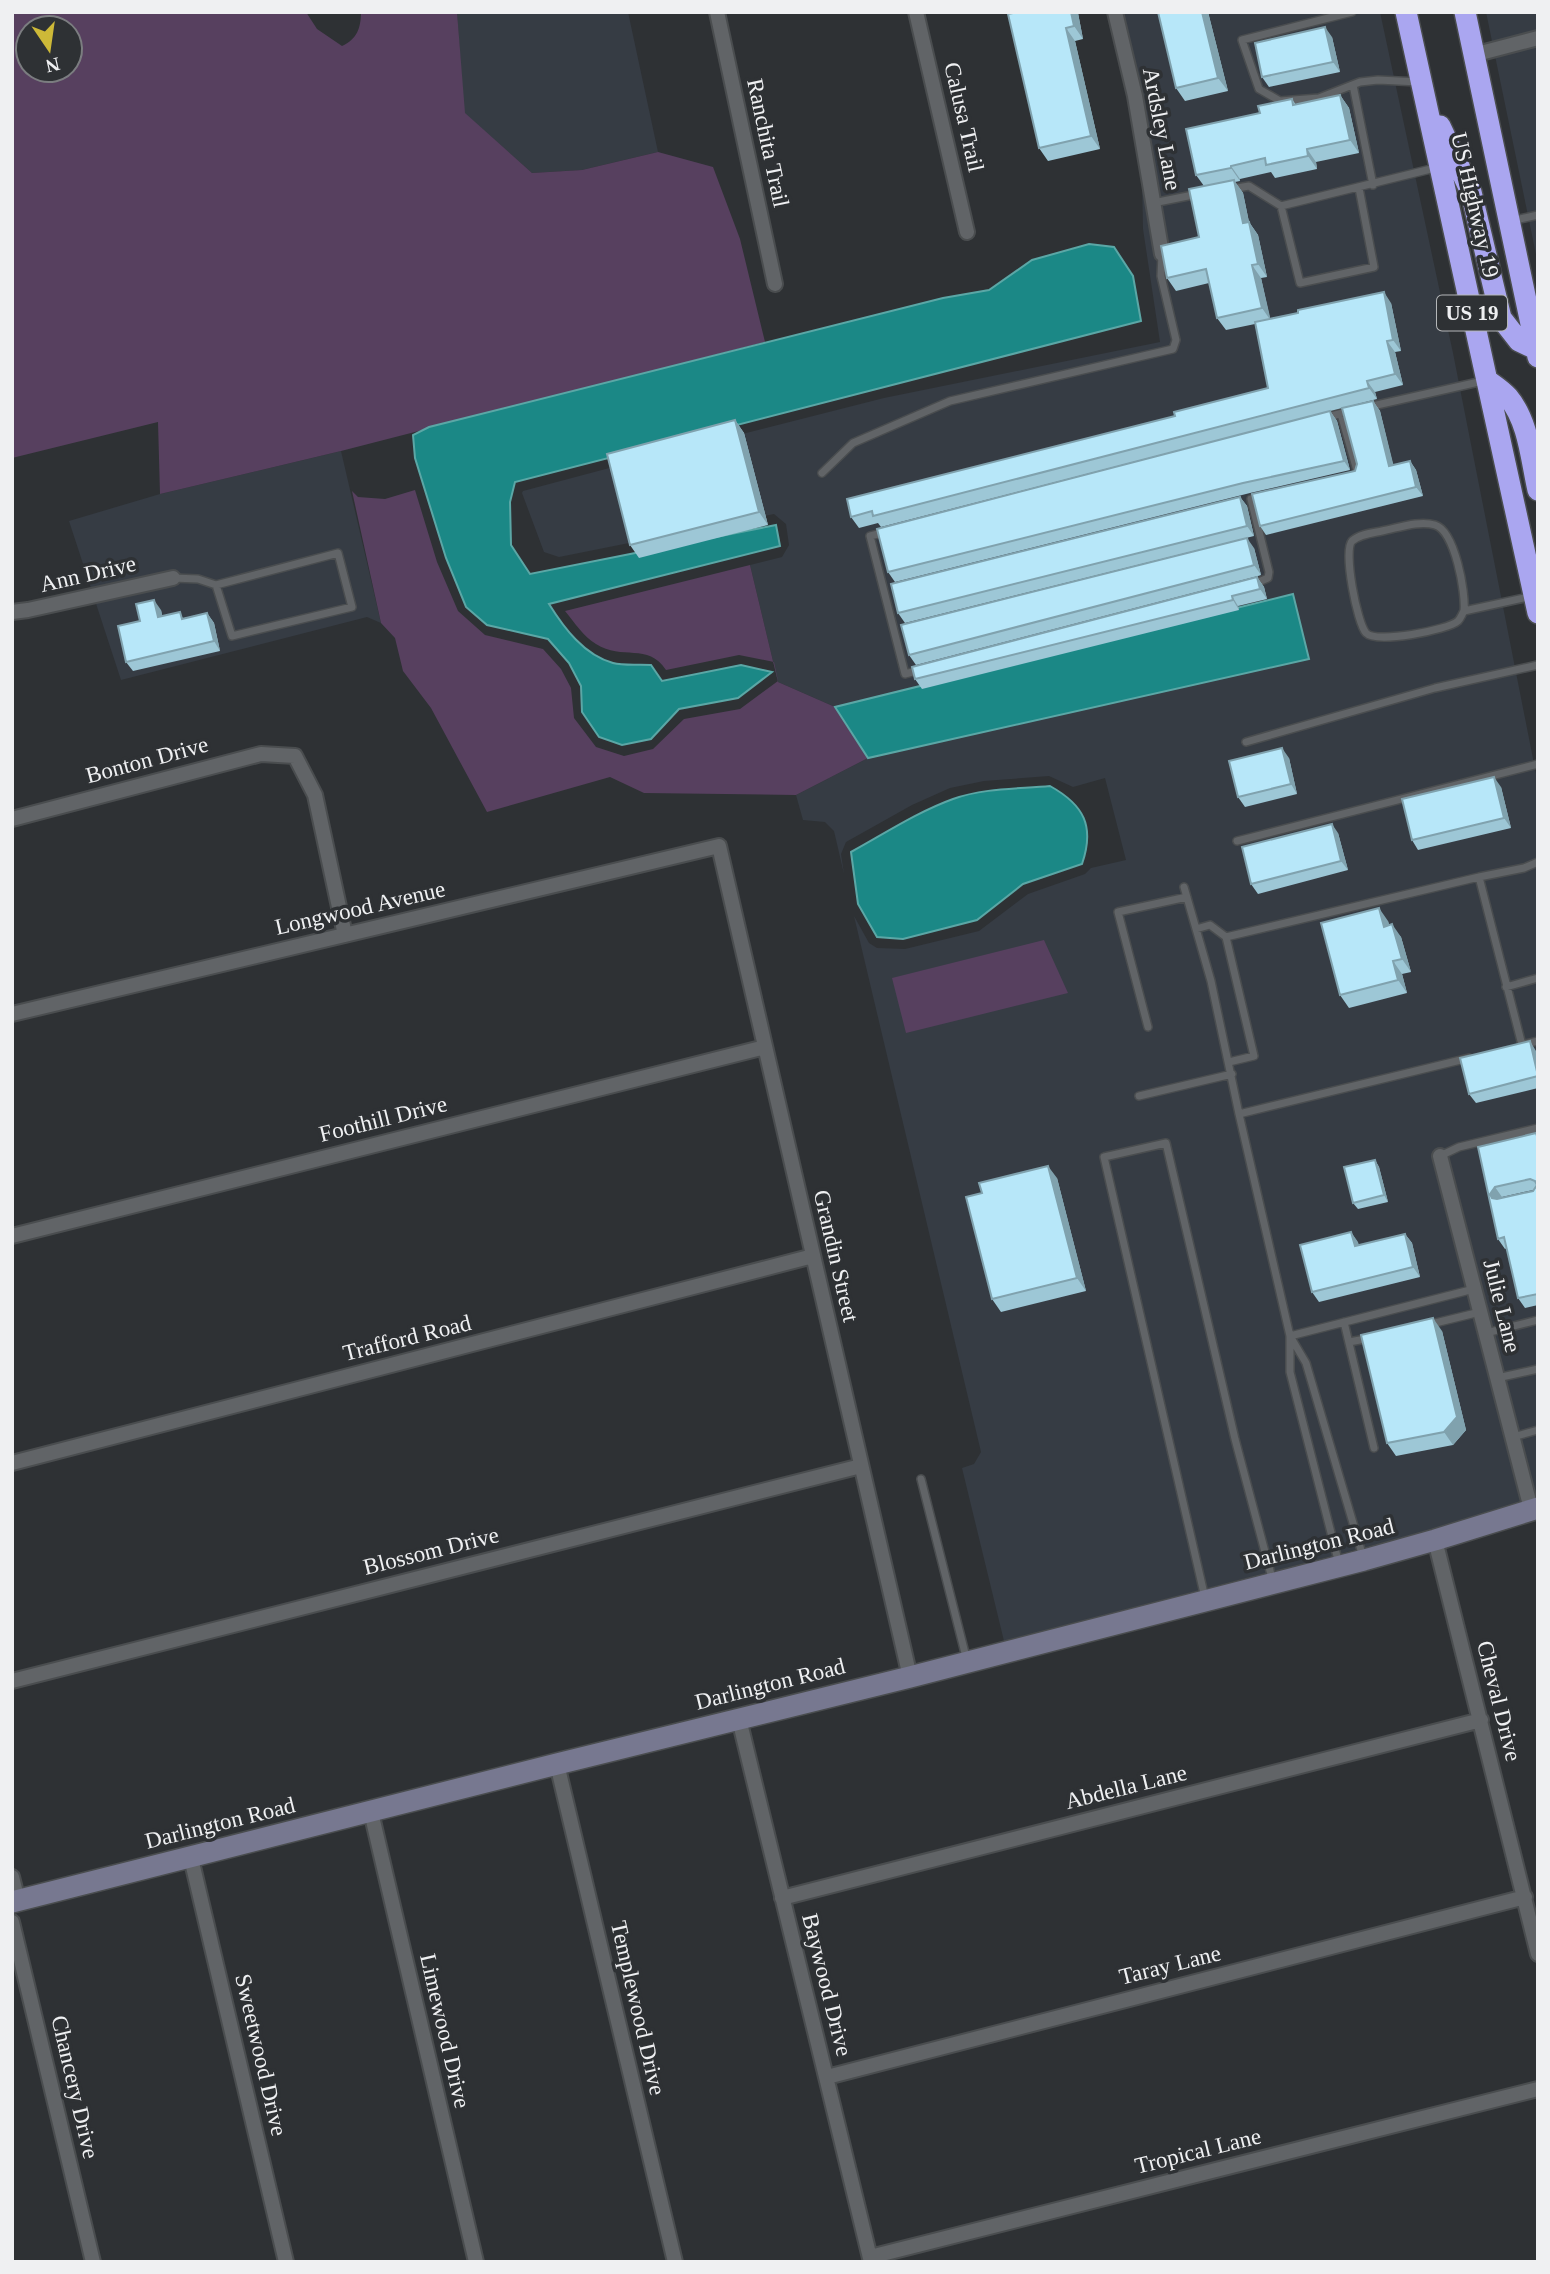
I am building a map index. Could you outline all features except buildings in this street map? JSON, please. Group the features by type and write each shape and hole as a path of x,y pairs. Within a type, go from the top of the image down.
{"highway":[{"name":"US Highway 19","path":"1406,12 1536,605"},
{"name":"US Highway 19","path":"1465,12 1537,351"},
{"path":"1422,86 1471,192 1501,318 1519,341 1537,351"},
{"path":"1487,380 1507,396 1518,412 1526,433 1538,490"}],"street":[{"name":"Ranchita Trail","path":"717,12 775,284"},
{"name":"Calusa Trail","path":"916,12 967,232"},
{"name":"Ardsley Lane","path":"1115,12 1135,96 1162,254"},
{"path":"1474,55 1538,38"},
{"name":"Ann Drive","path":"12,612 173,578"},
{"name":"Bonton Drive","path":"12,819 261,754 295,756 306,773 318,805 345,935"},
{"name":"Longwood Avenue","path":"12,1014 719,846"},
{"name":"Grandin Street","path":"719,846 910,1677"},
{"name":"Foothill Drive","path":"12,1236 765,1047"},
{"name":"Julie Lane","path":"1440,1156 1497,1378 1534,1508"},
{"name":"Trafford Road","path":"12,1463 813,1256"},
{"name":"Blossom Drive","path":"12,1681 861,1465"},
{"name":"Darlington Road","path":"15,1902 1364,1560 1436,1541 1534,1508"},
{"name":"Cheval Drive","path":"1436,1541 1538,1954"},
{"name":"Baywood Drive","path":"739,1719 871,2259"},
{"name":"Abdella Lane","path":"782,1898 1480,1720"},
{"name":"Templewood Drive","path":"556,1764 675,2262"},
{"name":"Limewood Drive","path":"371,1812 476,2262"},
{"name":"Sweetwood Drive","path":"191,1858 286,2262"},
{"path":"12,1877 15,1902"},
{"name":"Taray Lane","path":"827,2077 1525,1897"},
{"name":"Chancery Drive","path":"12,1922 93,2262"},
{"name":"Tropical Lane","path":"871,2259 1538,2089"}],"lane":[{"path":"1352,12 1242,40 1259,89 1280,101 1320,98 1353,85 1378,80 1422,86"},
{"path":"1353,85 1373,185"},
{"path":"1281,206 1440,167"},
{"path":"1225,190 1249,186 1281,206 1300,283 1374,267 1359,188"},
{"path":"1153,203 1213,191"},
{"path":"1509,221 1538,215"},
{"path":"822,472 853,443 950,401 1173,349 1176,340 1161,276 1162,254"},
{"path":"1314,421 1487,380"},
{"path":"1341,414 1358,475 1345,478"},
{"path":"1238,502 1264,496"},
{"path":"1247,585 1268,578 1269,572 1251,499"},
{"path":"1419,524 1434,524 1445,531 1452,544 1465,601 1464,611 1458,621 1448,626 1388,639 1367,634 1361,622 1348,564 1347,552 1351,542 1362,536 1419,524"},
{"path":"897,529 870,536 905,674 931,667"},
{"path":"1247,544 1261,540"},
{"path":"173,578 198,579 216,585 338,553 352,607 232,636 216,585"},
{"path":"884,591 897,588"},
{"path":"1464,611 1536,605"},
{"path":"895,632 908,628"},
{"path":"1246,742 1435,688 1538,665"},
{"path":"1237,841 1538,764"},
{"path":"1226,937 1524,868 1538,862"},
{"path":"1479,877 1522,1045"},
{"path":"1184,887 1211,981 1290,1336 1290,1372 1339,1566"},
{"path":"1147,1027 1118,912 1187,897"},
{"path":"1196,929 1210,925 1226,937 1254,1056 1229,1062"},
{"path":"1506,987 1538,978"},
{"path":"1509,1048 1538,1041"},
{"path":"1239,1114 1472,1058"},
{"path":"1139,1096 1232,1074"},
{"path":"1440,1156 1459,1147 1538,1128"},
{"path":"1206,1600 1104,1157 1167,1143 1235,1439 1273,1582"},
{"path":"1290,1336 1474,1289"},
{"path":"1415,1328 1480,1312"},
{"path":"1486,1333 1538,1320"},
{"path":"1344,1322 1374,1448"},
{"path":"1290,1336 1306,1363 1364,1560"},
{"path":"1349,1342 1376,1337"},
{"path":"1497,1378 1538,1369"},
{"path":"1513,1437 1538,1430"},
{"path":"921,1479 967,1662"}],"shaded area":[{"path":"12,12 306,12 317,29 342,46 357,32 361,12 457,12 465,113 532,173 582,170 658,152 713,167 740,239 765,342 341,451 160,494 158,422 12,458"},
{"path":"457,12 628,12 658,152 582,170 532,173 464,113"},
{"path":"1114,12 1380,12 1453,353 1538,784 1538,1496 1432,1530 1004,1641 962,1468 974,1464 981,1452 854,916 869,943 877,948 905,949 979,931 1028,894 1085,874 1091,868 1126,860 1105,778 1073,787 1049,776 984,781 950,788 912,805 846,842 841,854 844,874 834,831 825,822 803,820 796,795 868,758 1309,659 1293,595 835,707 778,682 750,565 782,557 789,545 786,524 774,514 559,557 544,552 522,493 647,458 884,398 1160,342 1143,229 1142,179 1152,148"},
{"path":"1486,12 1538,12 1538,264"},
{"path":"341,451 381,623 367,617 121,680 69,521 160,494"},
{"path":"415,490 437,562 458,611 485,635 543,649 561,669 571,688 574,718 596,747 624,756 653,749 684,719 740,709 778,681 835,707 868,758 796,795 644,793 610,777 487,812 431,708 403,671 395,638 381,623 352,491 358,497 385,499"},
{"path":"750,565 773,662 739,655 666,670 659,662 643,654 615,651 596,644 565,611"},
{"path":"1044,940 1068,993 906,1033 892,978"}],"water":[{"path":"1089,244 1114,247 1133,276 1141,321 515,482 510,502 511,545 530,574 776,525 780,546 549,604 568,631 593,654 617,664 651,665 662,681 741,665 772,672 738,698 679,709 651,739 622,745 599,737 582,712 581,686 569,663 548,639 487,625 466,607 446,558 415,458 413,435 429,427 943,298 989,290 1032,260"},
{"path":"1293,594 1309,659 868,758 835,707"},
{"path":"1050,786 1071,801 1084,818 1087,838 1082,864 1023,884 977,920 903,939 877,937 858,904 851,852 914,817 964,795"}]}
